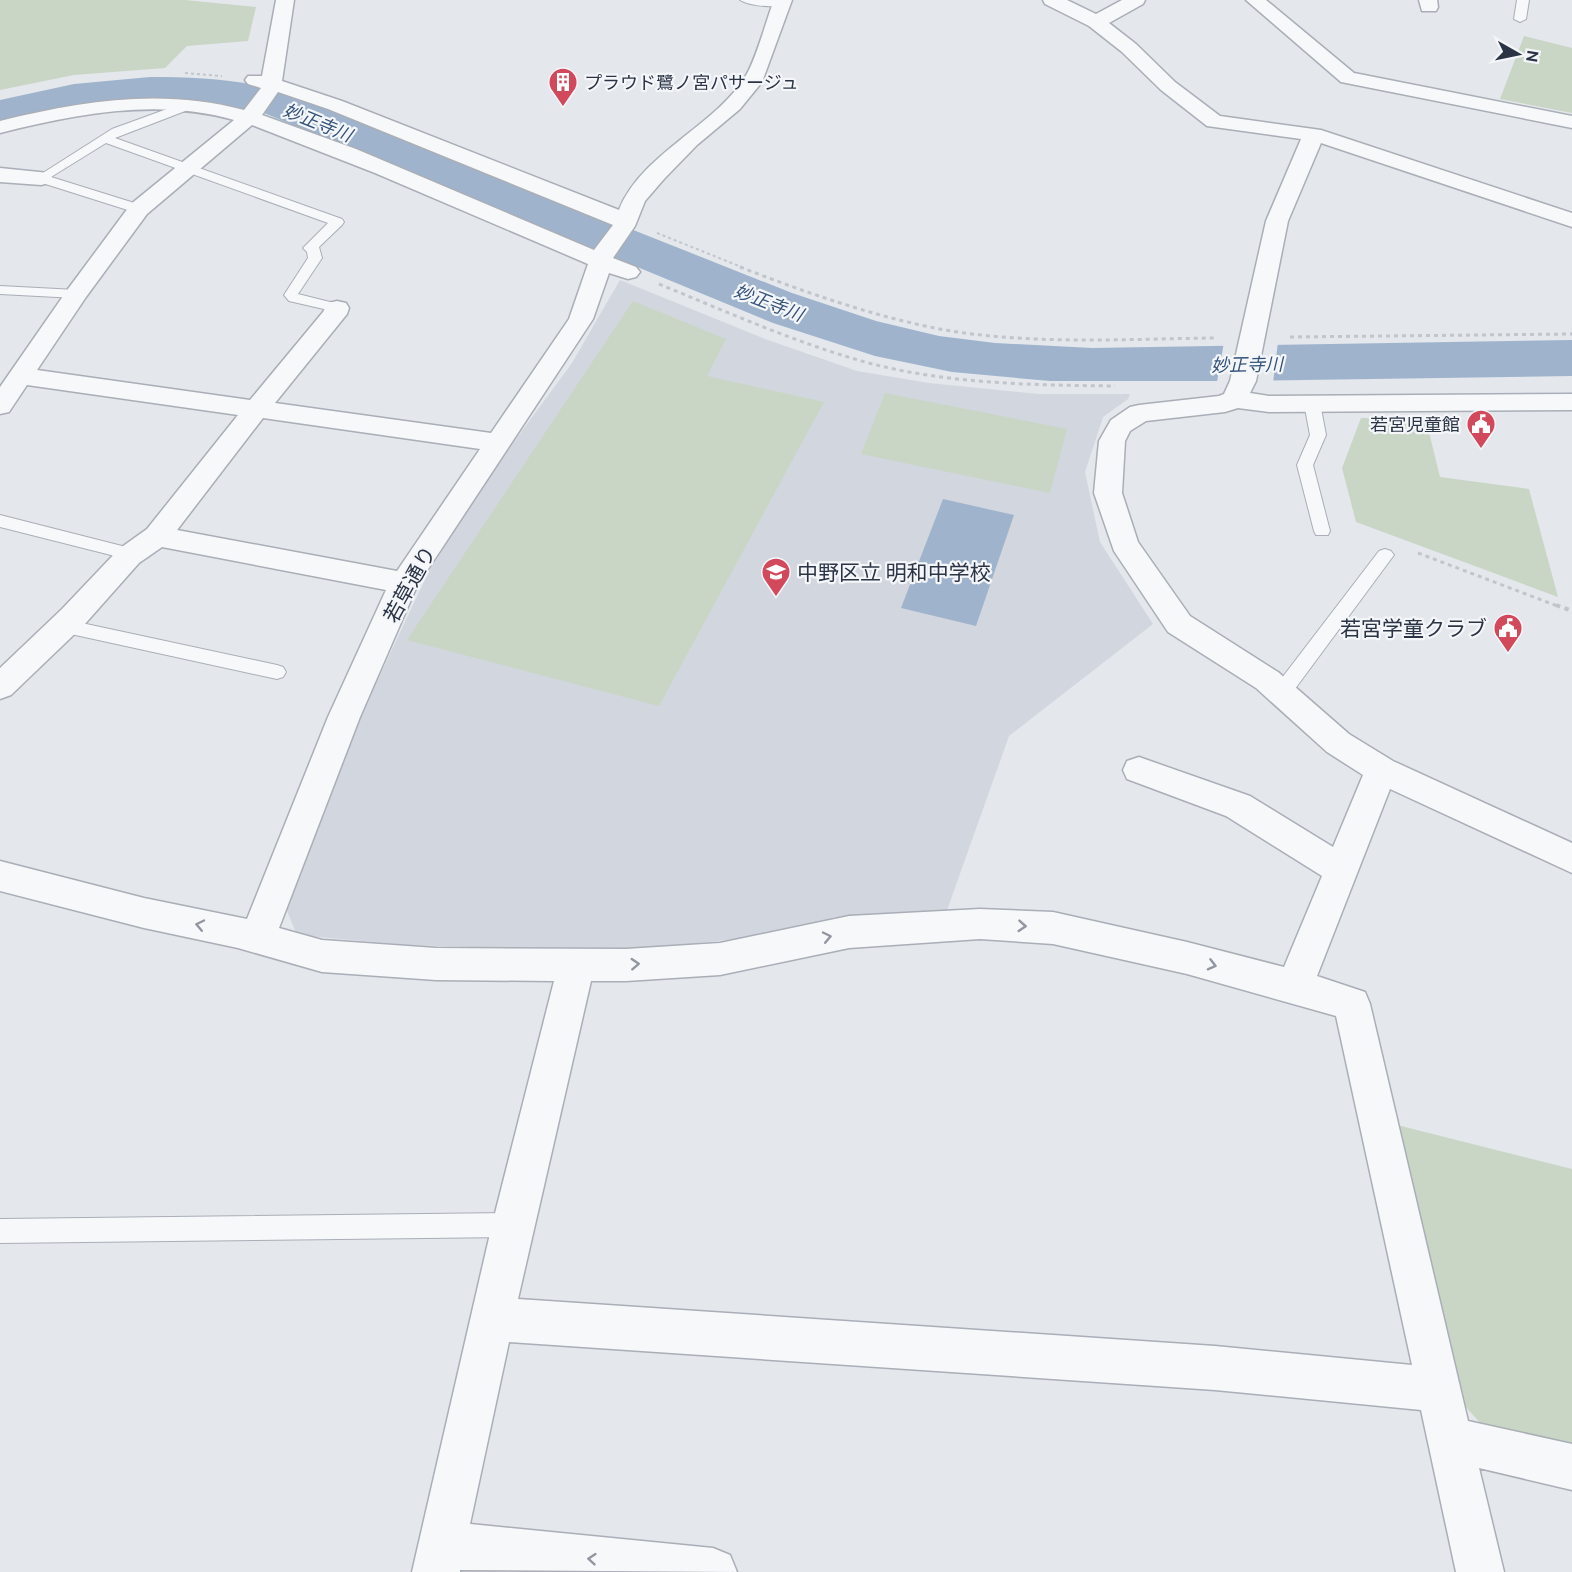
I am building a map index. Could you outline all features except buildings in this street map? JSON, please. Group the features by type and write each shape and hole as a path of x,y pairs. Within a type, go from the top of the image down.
{"street":[{"path":"0,406 76,294 139,209 252,114 266,84 285,0"},
{"path":"1052,0 1096,22 1129,48 1168,86 1214,122 1314,134 1572,220"},
{"path":"1096,22 1136,0"},
{"path":"1255,0 1348,78 1572,122"},
{"name":"若草通り","path":"257,938 344,717 404,584 581,319 611,263 634,200 656,174 690,141 733,105 755,78 782,1"},
{"path":"266,84 336,105 624,223"},
{"path":"0,127 62,112 112,105 189,105 252,114 611,263"},
{"path":"1314,134 1277,221 1238,390 1225,404 1139,413 1120,426 1112,441 1108,493 1124,544 1179,624 1282,692 1302,713 1338,743 1381,770 1572,859"},
{"path":"0,175 41,178"},
{"path":"0,687 63,626 129,556 157,536 338,308"},
{"path":"22,376 258,407 499,443"},
{"path":"1238,390 1269,404 1572,402"},
{"path":"157,536 404,584"},
{"path":"1138,770 1238,806 1341,870"},
{"path":"1295,986 1381,770"},
{"path":"0,876 144,913 257,938 321,956 436,964 576,966 720,959 849,932 980,924 1053,928 1187,958 1295,986 1352,1004 1480,1572"},
{"path":"576,966 513,1225 440,1558 713,1572"},
{"path":"492,1319 1215,1368 1440,1390"},
{"path":"1449,1439 1572,1467"}],"lane":[{"path":"746,0 782,1"},
{"path":"1520,19 1523,0"},
{"path":"41,178 138,122 189,105"},
{"path":"106,139 337,222 310,248 314,250 315,258 291,295 294,298 338,308"},
{"path":"41,178 139,209"},
{"path":"0,290 76,294"},
{"path":"1312,404 1318,435 1305,465 1322,531"},
{"path":"0,520 116,550 129,556"},
{"path":"1282,692 1385,555"},
{"path":"63,626 277,672"},
{"path":"0,1231 513,1225"}],"path":[{"path":"624,223 846,305 905,322 948,331 1062,340 1250,341 1572,334"},
{"path":"611,263 833,353 962,380 1039,386 1122,386"},
{"path":"1385,555 1394,544 1572,611"}],"shaded area":[{"name":"中野区立 明和中学校","path":"620,280 765,339 857,371 929,383 1039,394 1130,394 1128,399 1103,417 1085,472 1100,542 1153,624 1009,736 946,913 834,917 802,931 622,952 406,945 297,935 285,906 364,709 428,573 491,473 572,363"}],"green space":[{"path":"0,0 185,0 256,7 248,41 187,46 165,68 74,75 0,90"},
{"path":"1524,36 1572,48 1572,113 1500,99"},
{"path":"633,301 726,339 707,376 824,402 659,706 407,640"},
{"path":"885,393 1067,429 1050,493 861,454"},
{"path":"1361,418 1426,420 1440,477 1529,489 1558,597 1356,522 1342,468"},
{"path":"1397,1125 1572,1169 1572,1446 1483,1426 1464,1405"}],"water":[{"name":"妙正寺川","path":"150,77 219,80 288,93 792,293 876,321 939,336 995,343 1092,348 1572,340 1572,376 1243,381 1050,381 952,372 875,356 773,323 264,113 205,103 145,99 90,105 0,123 0,100 74,84"},
{"path":"943,499 1014,515 976,626 901,608"}],"pier":[{"path":"1224,342 1278,342 1273,383 1217,382"}],"place":[{"name":"プラウド鷺ノ宮パサージュ","path":"563,108"},
{"name":"若宮児童館","path":"1481,450"},
{"name":"中野区立 明和中学校","path":"776,598"},
{"name":"若宮学童クラブ","path":"1508,654"}]}
